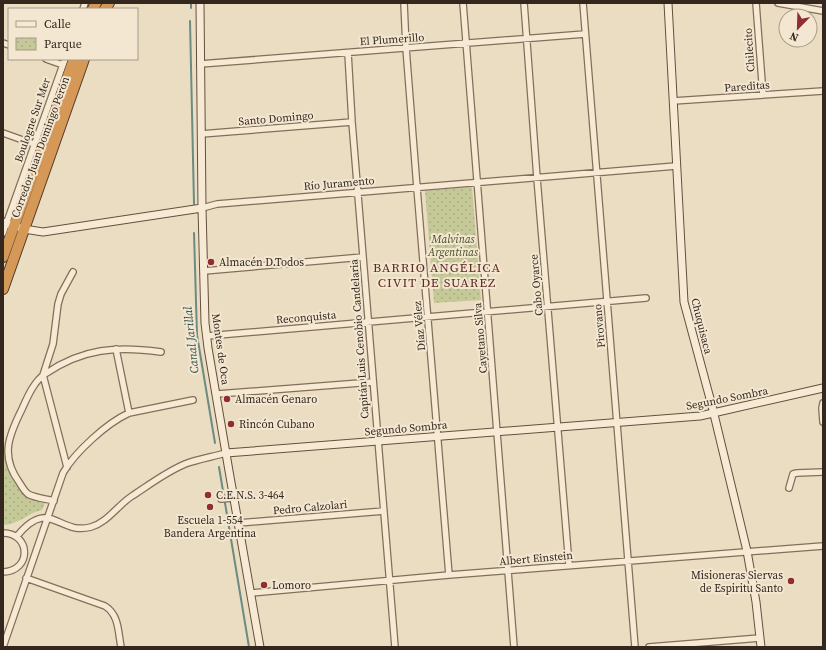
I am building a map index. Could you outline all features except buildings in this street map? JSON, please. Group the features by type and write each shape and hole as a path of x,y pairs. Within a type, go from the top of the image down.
{"highway":[{"name":"Corredor Juan Domingo Perón","path":"3,257 12,225 74,60"},
{"name":"Corredor Juan Domingo Perón","path":"3,288 12,225 84,60"}],"street":[{"name":"Montes de Oca","path":"200,3 202,208 207,336 260,647"},
{"name":"Díaz Vélez","path":"404,3 417,188 449,575"},
{"name":"Cayetano Silva","path":"463,3 514,647"},
{"name":"Cabo Oyarce","path":"524,3 569,566"},
{"name":"Pirovano","path":"582,3 635,647"},
{"name":"Chuquisaca","path":"668,3 684,302 747,551 756,602 761,647"},
{"name":"Chilecito","path":"756,3 762,95"},
{"path":"778,3 823,11"},
{"name":"El Plumerillo","path":"200,64 585,34"},
{"name":"Capitán Luis Cenobio Candelaria","path":"348,53 352,122 369,322 377,442 390,580 394,647"},
{"path":"52,60 64,62"},
{"name":"Boulogne Sur Mer","path":"3,233 12,225 34,144 64,62"},
{"name":"Pareditas","path":"673,101 823,91"},
{"name":"Santo Domingo","path":"201,134 352,122"},
{"path":"3,133 34,144"},
{"name":"Río Juramento","path":"12,225 43,232 202,208 217,204 676,166"},
{"path":"204,271 363,257"},
{"path":"54,501 28,494 15,478 8,466 5,447 24,404 43,375 53,344 58,304 73,272"},
{"name":"Reconquista","path":"207,336 646,298"},
{"path":"43,375 77,357 98,351 135,348 161,352"},
{"path":"116,349 129,413"},
{"path":"43,375 67,467"},
{"path":"217,394 373,382"},
{"name":"Segundo Sombra","path":"48,518 72,527 92,527 105,519 130,498 172,470 197,460 226,453 700,416 823,388"},
{"path":"3,647 63,473 70,460 96,437 120,418 129,413 193,400"},
{"path":"823,403 823,422"},
{"path":"789,488 793,474 823,472"},
{"path":"223,499 234,498"},
{"name":"Pedro Calzolari","path":"239,523 384,511"},
{"path":"16,536 27,524 33,521 48,518"},
{"path":"3,533 11,533 16,536 24,546 25,553 24,559 16,569 10,572 3,572"},
{"name":"Albert Einstein","path":"251,593 449,575 823,546"},
{"path":"26,578 105,606 111,610 115,616 121,647"},
{"path":"649,647 760,638"}],"green space":[{"name":"Malvinas Argentinas","path":"472,187 481,300 434,303 425,191"},
{"path":"3,447 7,447 8,466 28,494 47,499 42,510 13,523 3,525"}],"waterway":[{"path":"191,3 191,8"},
{"name":"Canal Jarillal","path":"190,21 194,204"},
{"name":"Canal Jarillal","path":"194,233 197,335 215,443"},
{"name":"Canal Jarillal","path":"219,467 249,647"}],"place":[{"name":"Almacén D.Todos","path":"211,262"},
{"name":"Almacén Genaro","path":"227,399"},
{"name":"Rincón Cubano","path":"231,424"},
{"name":"C.E.N.S. 3-464","path":"208,495"},
{"name":"Escuela 1-554 Bandera Argentina","path":"210,507"},
{"name":"Misioneras Siervas de Espiritu Santo","path":"791,581"},
{"name":"Lomoro","path":"264,585"}],"district":[{"name":"BARRIO ANGÉLICA CIVIT DE SUAREZ","path":"437,274"}]}
